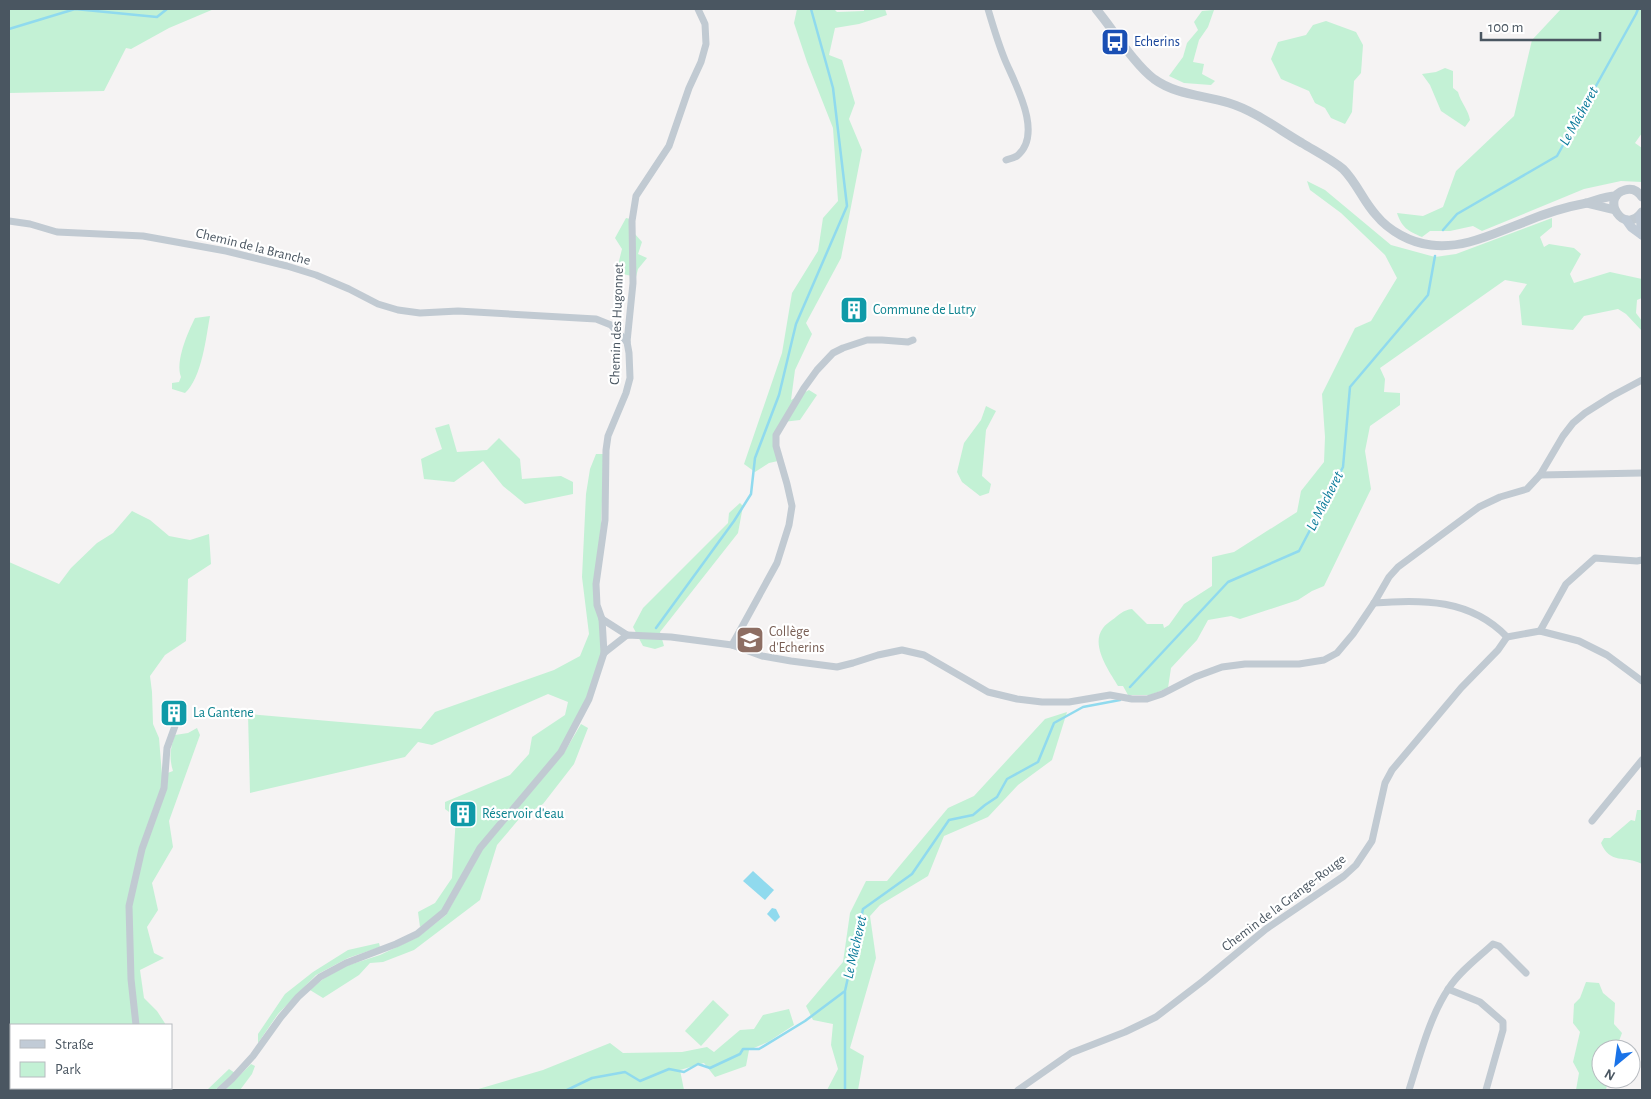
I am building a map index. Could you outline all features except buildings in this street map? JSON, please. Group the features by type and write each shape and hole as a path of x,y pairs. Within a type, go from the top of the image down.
{"main road":[{"path":"1641,214 1642,235"},
{"path":"1626,220 1631,227 1642,235"}],"street":[{"name":"Chemin des Hugonnet","path":"604,653 602,619 597,605 596,584 605,520 608,436 626,393 630,378 629,353 626,342 633,283 632,221 636,196 669,146 706,44 705,24 698,9"},
{"path":"988,9 1005,59 1022,96 1026,121 1028,138 1024,147 1016,157 1006,160"},
{"path":"1096,9 1138,63 1154,79 1180,92 1230,103 1252,113 1330,160 1343,169 1355,183 1376,215 1405,238 1430,245 1451,246 1469,243 1577,204 1616,196 1628,189 1641,195"},
{"path":"1616,196 1614,210 1619,217 1631,220 1641,214"},
{"path":"1586,203 1614,210"},
{"name":"Chemin de la Branche","path":"9,221 30,224 57,232 143,236 226,251 316,275 378,304 398,310 420,313 458,312 596,319 611,325 626,342"},
{"path":"732,646 777,563 789,525 792,506 776,446 776,435 804,388 833,353 866,340 908,342 913,340"},
{"path":"602,619 627,635 671,637 732,646 762,656 837,667 902,650 924,656 988,692 1017,699 1042,702 1069,702 1110,695 1132,699 1147,699 1222,667 1246,664 1298,664 1324,660 1336,652 1353,634 1389,577 1408,559 1479,507 1500,497 1527,489 1540,475 1572,423 1612,396 1642,380"},
{"path":"1540,475 1642,473"},
{"path":"1540,631 1566,584 1595,558 1642,560"},
{"path":"1374,603 1424,601 1446,604 1474,614 1496,626 1507,638 1540,631 1592,646 1642,681"},
{"path":"220,1090 253,1056 298,997 320,977 346,963 417,934 444,912 480,848 562,752 589,699 604,653 627,635"},
{"name":"Chemin de la Grange-Rouge","path":"1018,1090 1071,1053 1125,1032 1156,1017 1204,981 1266,929 1344,876 1356,865 1372,841 1385,783 1392,770 1461,688 1493,656 1507,638"},
{"path":"136,1024 131,979 129,906 142,849 164,788 167,748 175,726"},
{"path":"1592,821 1642,760"},
{"path":"1409,1090 1425,1040 1438,1008 1448,989 1457,978 1493,944 1499,946 1526,973"},
{"path":"1448,989 1480,1002 1503,1022 1503,1030 1486,1090"}],"green space":[{"path":"9,9 214,9 169,28 131,49 126,48 104,91 9,93"},
{"path":"797,9 834,9 837,12 885,9 887,15 859,24 835,28 829,55 842,60 855,103 849,119 862,150 841,258 806,323 812,334 795,370 791,400 809,390 817,395 800,420 783,422 773,438 778,461 769,463 755,472 744,464 782,353 792,293 818,251 823,218 838,201 833,128 794,23"},
{"path":"1561,9 1642,9 1642,133 1635,143 1642,148 1642,182 1621,181 1584,189 1482,231 1473,226 1450,231 1430,231 1422,237 1409,231 1403,226 1397,213 1423,216 1443,207 1456,171 1514,116 1532,40"},
{"path":"1214,10 1208,27 1199,40 1193,62 1204,64 1202,74 1215,81 1211,85 1184,83 1169,76 1183,57 1187,43 1198,30 1194,22 1202,11"},
{"path":"1326,21 1356,32 1363,45 1361,73 1354,81 1352,112 1345,124 1331,118 1325,108 1315,103 1309,91 1281,79 1271,59 1278,42 1306,35 1313,25"},
{"path":"1445,68 1453,71 1453,88 1458,92 1469,116 1470,120 1465,127 1441,111 1430,85 1422,74 1436,72"},
{"path":"1307,181 1325,190 1391,245 1435,257 1456,254 1552,218 1552,227 1540,237 1544,247 1549,244 1574,248 1581,254 1570,274 1574,283 1610,272 1642,279 1642,298 1637,300 1636,313 1642,321 1642,331 1626,314 1618,309 1584,316 1573,330 1522,325 1519,296 1527,284 1505,280 1380,368 1385,379 1384,392 1400,393 1400,405 1370,426 1365,451 1371,489 1324,586 1298,600 1240,619 1231,616 1208,620 1197,640 1171,668 1168,688 1150,695 1128,695 1123,686 1118,686 1102,658 1099,642 1103,628 1121,613 1132,609 1147,624 1163,624 1164,628 1169,625 1184,604 1212,586 1212,557 1234,552 1297,512 1301,491 1324,462 1325,437 1322,394 1355,328 1371,321 1397,278 1385,255 1341,213 1310,190"},
{"path":"626,218 635,220 634,233 642,242 638,254 647,258 638,269 636,277 623,274 618,265 622,249 615,238"},
{"path":"210,316 196,378 185,393 172,389 172,383 179,382 181,377 181,355 195,318"},
{"path":"986,406 996,411 986,430 982,476 991,484 989,493 980,496 962,482 957,472 964,443 981,420"},
{"path":"449,424 457,452 487,450 499,438 520,459 522,479 561,476 573,482 573,494 525,504 503,486 483,461 454,482 424,479 421,459 442,449 435,428"},
{"path":"596,454 604,454 601,526 594,585 600,620 602,653 588,697 560,750 479,846 443,911 420,927 418,912 435,903 452,878 456,817 445,809 445,802 510,775 529,754 532,737 565,715 568,702 548,694 432,745 418,742 405,757 250,793 248,714 421,729 435,712 554,670 580,656 589,634 582,577 586,494 590,469"},
{"path":"740,503 743,506 738,533 660,632 664,646 655,649 643,646 633,627 643,608 728,523 729,513"},
{"path":"132,511 150,520 169,536 190,540 209,534 211,564 188,579 186,641 165,655 150,676 153,724 159,738 162,775 173,771 171,753 175,735 188,733 197,728 200,735 169,821 173,847 152,883 158,910 147,927 154,953 164,958 140,970 144,998 157,1011 165,1024 10,1024 10,1089 173,1090 9,1090 9,562 59,584 71,568 97,543 113,533"},
{"path":"1067,712 1052,760 1018,785 988,817 944,836 928,876 880,905 870,916 876,958 850,1048 864,1056 858,1090 827,1090 838,1069 831,1045 833,1024 813,1020 806,1006 843,962 850,913 866,881 887,881 948,808 974,796 1045,719"},
{"path":"581,724 588,728 574,764 543,804 519,819 497,845 480,900 414,950 383,962 370,963 359,975 323,998 310,990 323,979 346,966 380,955 418,937 446,915 482,850 564,753"},
{"path":"1637,810 1642,810 1642,864 1636,861 1613,857 1605,850 1601,843 1604,838 1610,838 1631,820 1635,821"},
{"path":"379,943 380,947 348,958 316,975 278,1014 258,1043 258,1034 285,994 313,972 348,950"},
{"path":"1586,982 1599,983 1603,993 1615,1003 1614,1024 1622,1033 1620,1039 1591,1039 1591,1089 1606,1090 1576,1090 1579,1073 1573,1062 1580,1032 1573,1023 1574,1004 1580,998"},
{"path":"713,1000 729,1015 701,1046 685,1031"},
{"path":"789,1009 794,1025 768,1042 749,1050 746,1066 715,1077 704,1063 680,1070 684,1090 475,1090 543,1070 610,1043 623,1053 682,1052 707,1047 714,1052 740,1030 754,1029 763,1015"},
{"path":"251,1064 255,1066 252,1074 240,1090 225,1090"},
{"path":"229,1069 235,1073 215,1090 207,1090"}],"water":[{"path":"753,871 774,890 765,900 743,881"},
{"path":"772,908 776,909 780,917 775,922 767,914"}],"waterway":[{"path":"9,29 75,9 157,17 167,9"},
{"path":"656,628 734,521 751,494 755,458 779,395 796,324 847,206 833,88 811,9"},
{"name":"Le Mâcheret","path":"1443,230 1457,214 1557,156 1638,9"},
{"name":"Le Mâcheret","path":"1130,687 1228,582 1299,551 1343,467 1350,387 1428,295 1435,256"},
{"name":"Le Mâcheret","path":"567,1090 592,1078 625,1072 640,1081 669,1069 684,1072 698,1064 710,1068 740,1054 743,1049 759,1049 805,1021 845,991 863,909 912,874 949,820 973,815 997,797 1007,779 1038,762 1054,723 1083,707 1120,700"},
{"path":"845,992 845,1090"}],"place":[{"name":"Echerins","path":"1115,42"},
{"name":"Commune de Lutry","path":"854,310"},
{"name":"Collège d'Echerins","path":"750,640"},
{"name":"La Gantene","path":"174,713"},
{"name":"Réservoir d'eau","path":"463,814"}]}
